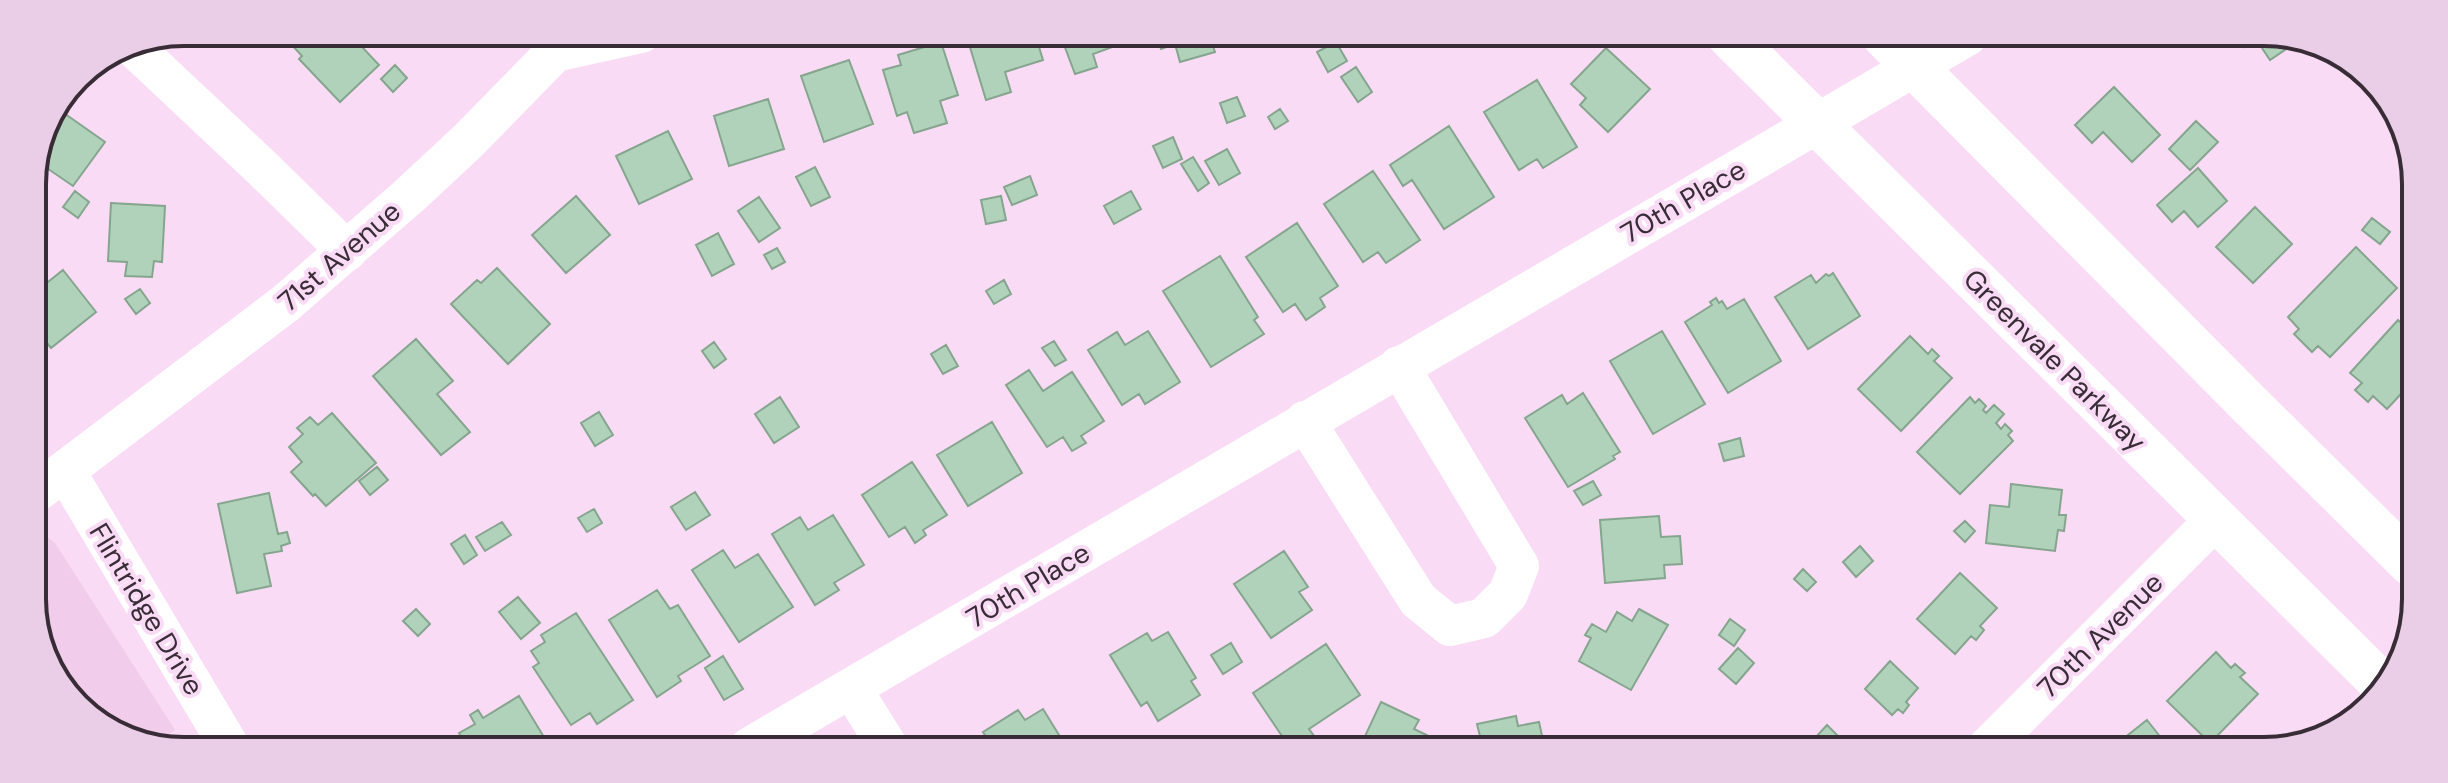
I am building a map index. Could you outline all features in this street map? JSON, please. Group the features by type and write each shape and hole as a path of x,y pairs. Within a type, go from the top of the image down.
{"street":[{"name":"71st Avenue","path":"50,483 286,303 347,251 468,141 555,46"},
{"name":"Greenvale Parkway","path":"1739,46 2377,679"},
{"path":"1894,46 2402,555"},
{"name":"70th Place","path":"768,737 1949,46"},
{"path":"140,53 347,251"},
{"path":"1305,421 1418,600 1450,626 1484,618 1508,594 1519,566 1399,366"},
{"name":"Flintridge Drive","path":"50,483 223,737"},
{"name":"70th Avenue","path":"1998,737 2216,519"},
{"path":"852,689 882,737"}],"shaded area":[{"path":"46,536 55,543 175,730 166,736 115,718 80,690 69,676 53,643 49,626"}],"building":[{"path":"293,46 361,46 379,65 340,102 299,59 302,56"},
{"path":"928,46 942,46 958,95 940,101 947,123 914,133 907,112 897,116 883,70 901,65 898,55"},
{"path":"970,46 1039,46 1043,60 1005,72 1011,92 986,100"},
{"path":"1064,46 1115,46 1093,54 1097,67 1075,74"},
{"path":"1176,46 1213,46 1215,52 1180,62"},
{"path":"1328,46 1338,46 1347,61 1328,72 1317,52"},
{"path":"2261,46 2287,48 2270,60"},
{"path":"1606,48 1650,89 1608,132 1580,105 1586,98 1571,84"},
{"path":"849,60 873,124 824,142 801,76"},
{"path":"395,65 407,78 393,92 381,79"},
{"path":"1356,67 1372,92 1358,102 1341,77"},
{"path":"1537,80 1577,147 1543,168 1537,159 1519,170 1484,112"},
{"path":"2114,87 2160,135 2132,162 2103,132 2092,143 2075,125"},
{"path":"1237,97 1245,116 1227,123 1220,103"},
{"path":"768,99 784,149 729,166 714,116"},
{"path":"1280,109 1288,121 1275,129 1268,117"},
{"path":"66,114 105,142 73,186 47,168 51,148"},
{"path":"2196,121 2218,142 2190,170 2169,149"},
{"path":"1449,126 1494,197 1444,229 1412,180 1403,186 1390,165"},
{"path":"668,131 692,179 639,204 616,156"},
{"path":"1173,137 1182,159 1163,168 1153,146"},
{"path":"1227,149 1240,173 1219,185 1205,161"},
{"path":"1193,157 1209,183 1198,191 1181,164"},
{"path":"815,167 830,197 811,206 796,177"},
{"path":"2198,168 2227,201 2198,227 2184,211 2172,222 2157,205"},
{"path":"1373,171 1420,240 1386,263 1378,252 1363,262 1324,204"},
{"path":"1030,176 1037,195 1012,205 1004,187"},
{"path":"75,191 89,202 78,218 63,207"},
{"path":"1131,191 1141,209 1114,224 1104,206"},
{"path":"576,196 610,235 566,273 532,235"},
{"path":"1001,196 1006,220 986,224 981,200"},
{"path":"759,197 780,228 759,242 738,211"},
{"path":"111,203 165,206 162,262 154,261 152,277 125,276 127,262 108,261"},
{"path":"2255,207 2292,244 2253,283 2216,247"},
{"path":"2372,218 2390,232 2380,244 2362,230"},
{"path":"1297,223 1338,286 1320,298 1325,307 1306,320 1295,304 1283,312 1246,257"},
{"path":"718,233 734,264 712,276 696,245"},
{"path":"2356,247 2397,288 2330,357 2318,346 2312,352 2294,334 2299,329 2288,317"},
{"path":"777,248 785,262 772,269 764,255"},
{"path":"1220,256 1258,317 1254,320 1264,334 1211,367 1163,291"},
{"path":"497,268 550,324 508,364 451,304 477,280 481,283"},
{"path":"63,270 96,312 51,348 46,342 46,284"},
{"path":"1833,273 1860,316 1808,349 1775,297 1811,275 1816,283 1826,274 1829,276"},
{"path":"1004,280 1011,294 994,304 986,291"},
{"path":"140,289 150,303 136,314 125,299"},
{"path":"1716,298 1727,309 1744,299 1781,361 1728,393 1685,322 1712,305 1710,302"},
{"path":"2398,320 2402,324 2402,393 2387,409 2373,396 2368,402 2355,390 2362,383 2350,373"},
{"path":"1148,331 1180,382 1145,404 1139,394 1122,405 1088,350 1117,332 1125,345"},
{"path":"1662,331 1705,404 1653,434 1610,361"},
{"path":"1910,336 1928,354 1932,349 1939,356 1934,361 1952,378 1901,431 1858,389"},
{"path":"416,339 453,381 437,394 470,432 441,455 373,376"},
{"path":"1054,341 1066,360 1055,366 1042,348"},
{"path":"714,342 726,359 714,368 702,351"},
{"path":"946,345 958,366 943,374 931,354"},
{"path":"1029,370 1043,391 1072,372 1104,421 1081,436 1086,443 1072,451 1063,437 1047,447 1006,385"},
{"path":"1583,393 1620,452 1613,456 1615,459 1568,487 1525,418 1562,395 1567,404"},
{"path":"780,397 799,427 774,443 755,414"},
{"path":"1970,397 1975,403 1979,399 1986,406 1983,410 1986,413 1994,405 2004,414 1996,423 2001,429 2005,424 2012,431 2008,435 2013,441 1960,494 1917,452"},
{"path":"599,412 613,435 595,446 581,423"},
{"path":"332,413 376,463 326,506 291,472 302,462 289,447 303,434 297,428 310,417 318,425"},
{"path":"992,422 1022,473 968,506 937,455"},
{"path":"1740,438 1744,456 1724,461 1719,444"},
{"path":"912,462 947,515 923,530 926,535 915,543 905,527 889,537 862,495"},
{"path":"377,467 388,480 370,495 359,481"},
{"path":"1593,481 1601,495 1583,505 1574,491"},
{"path":"2011,484 2062,490 2059,515 2066,515 2064,531 2058,530 2055,551 1986,543 1990,505 2009,507"},
{"path":"695,492 710,515 686,530 671,507"},
{"path":"269,493 278,534 287,532 290,543 281,546 282,551 264,554 271,586 237,593 218,504"},
{"path":"594,509 602,523 587,532 578,518"},
{"path":"833,515 864,565 834,583 839,590 815,605 772,534 800,517 808,530"},
{"path":"1659,516 1661,537 1680,536 1682,564 1664,565 1665,578 1605,583 1600,520"},
{"path":"1965,521 1975,531 1965,542 1954,531"},
{"path":"502,522 511,535 485,551 476,537"},
{"path":"465,535 477,555 464,564 451,544"},
{"path":"1860,546 1873,561 1856,577 1843,562"},
{"path":"723,550 735,568 758,554 793,607 739,642 692,570"},
{"path":"1284,551 1308,587 1299,592 1312,610 1271,638 1234,584"},
{"path":"1803,569 1816,582 1807,591 1794,579"},
{"path":"1960,573 1997,608 1980,626 1984,630 1976,640 1971,636 1955,654 1917,619"},
{"path":"657,590 670,609 678,605 710,656 678,676 681,681 657,697 609,620"},
{"path":"518,597 540,623 521,639 499,612"},
{"path":"416,609 430,624 418,636 403,621"},
{"path":"1639,609 1668,625 1631,690 1579,661 1591,638 1585,635 1592,624 1606,632 1617,612 1632,621"},
{"path":"576,613 633,700 597,724 590,713 571,725 533,667 539,663 531,651 545,642 541,635"},
{"path":"1730,619 1745,630 1734,646 1719,635"},
{"path":"1168,632 1196,678 1191,681 1200,695 1158,721 1147,702 1141,706 1110,655 1147,633 1152,641"},
{"path":"1231,643 1242,662 1223,674 1211,655"},
{"path":"1326,644 1360,695 1309,729 1315,737 1283,737 1253,693"},
{"path":"1738,648 1754,663 1736,684 1719,669"},
{"path":"2216,652 2231,668 2235,664 2245,673 2240,677 2258,694 2216,737 2204,737 2167,701"},
{"path":"723,656 743,689 724,700 705,668"},
{"path":"1890,661 1918,688 1906,702 1909,705 1903,713 1898,709 1892,715 1865,689"},
{"path":"519,696 544,737 461,737 459,733 475,724 470,715 478,710 483,718"},
{"path":"1381,702 1419,720 1414,729 1431,737 1365,737"},
{"path":"1043,709 1060,737 986,737 983,732 1018,710 1025,720"},
{"path":"1516,716 1518,726 1539,722 1542,737 1480,737 1477,724"},
{"path":"2147,720 2160,737 2125,737"},
{"path":"1827,725 1839,737 1816,737"}]}
